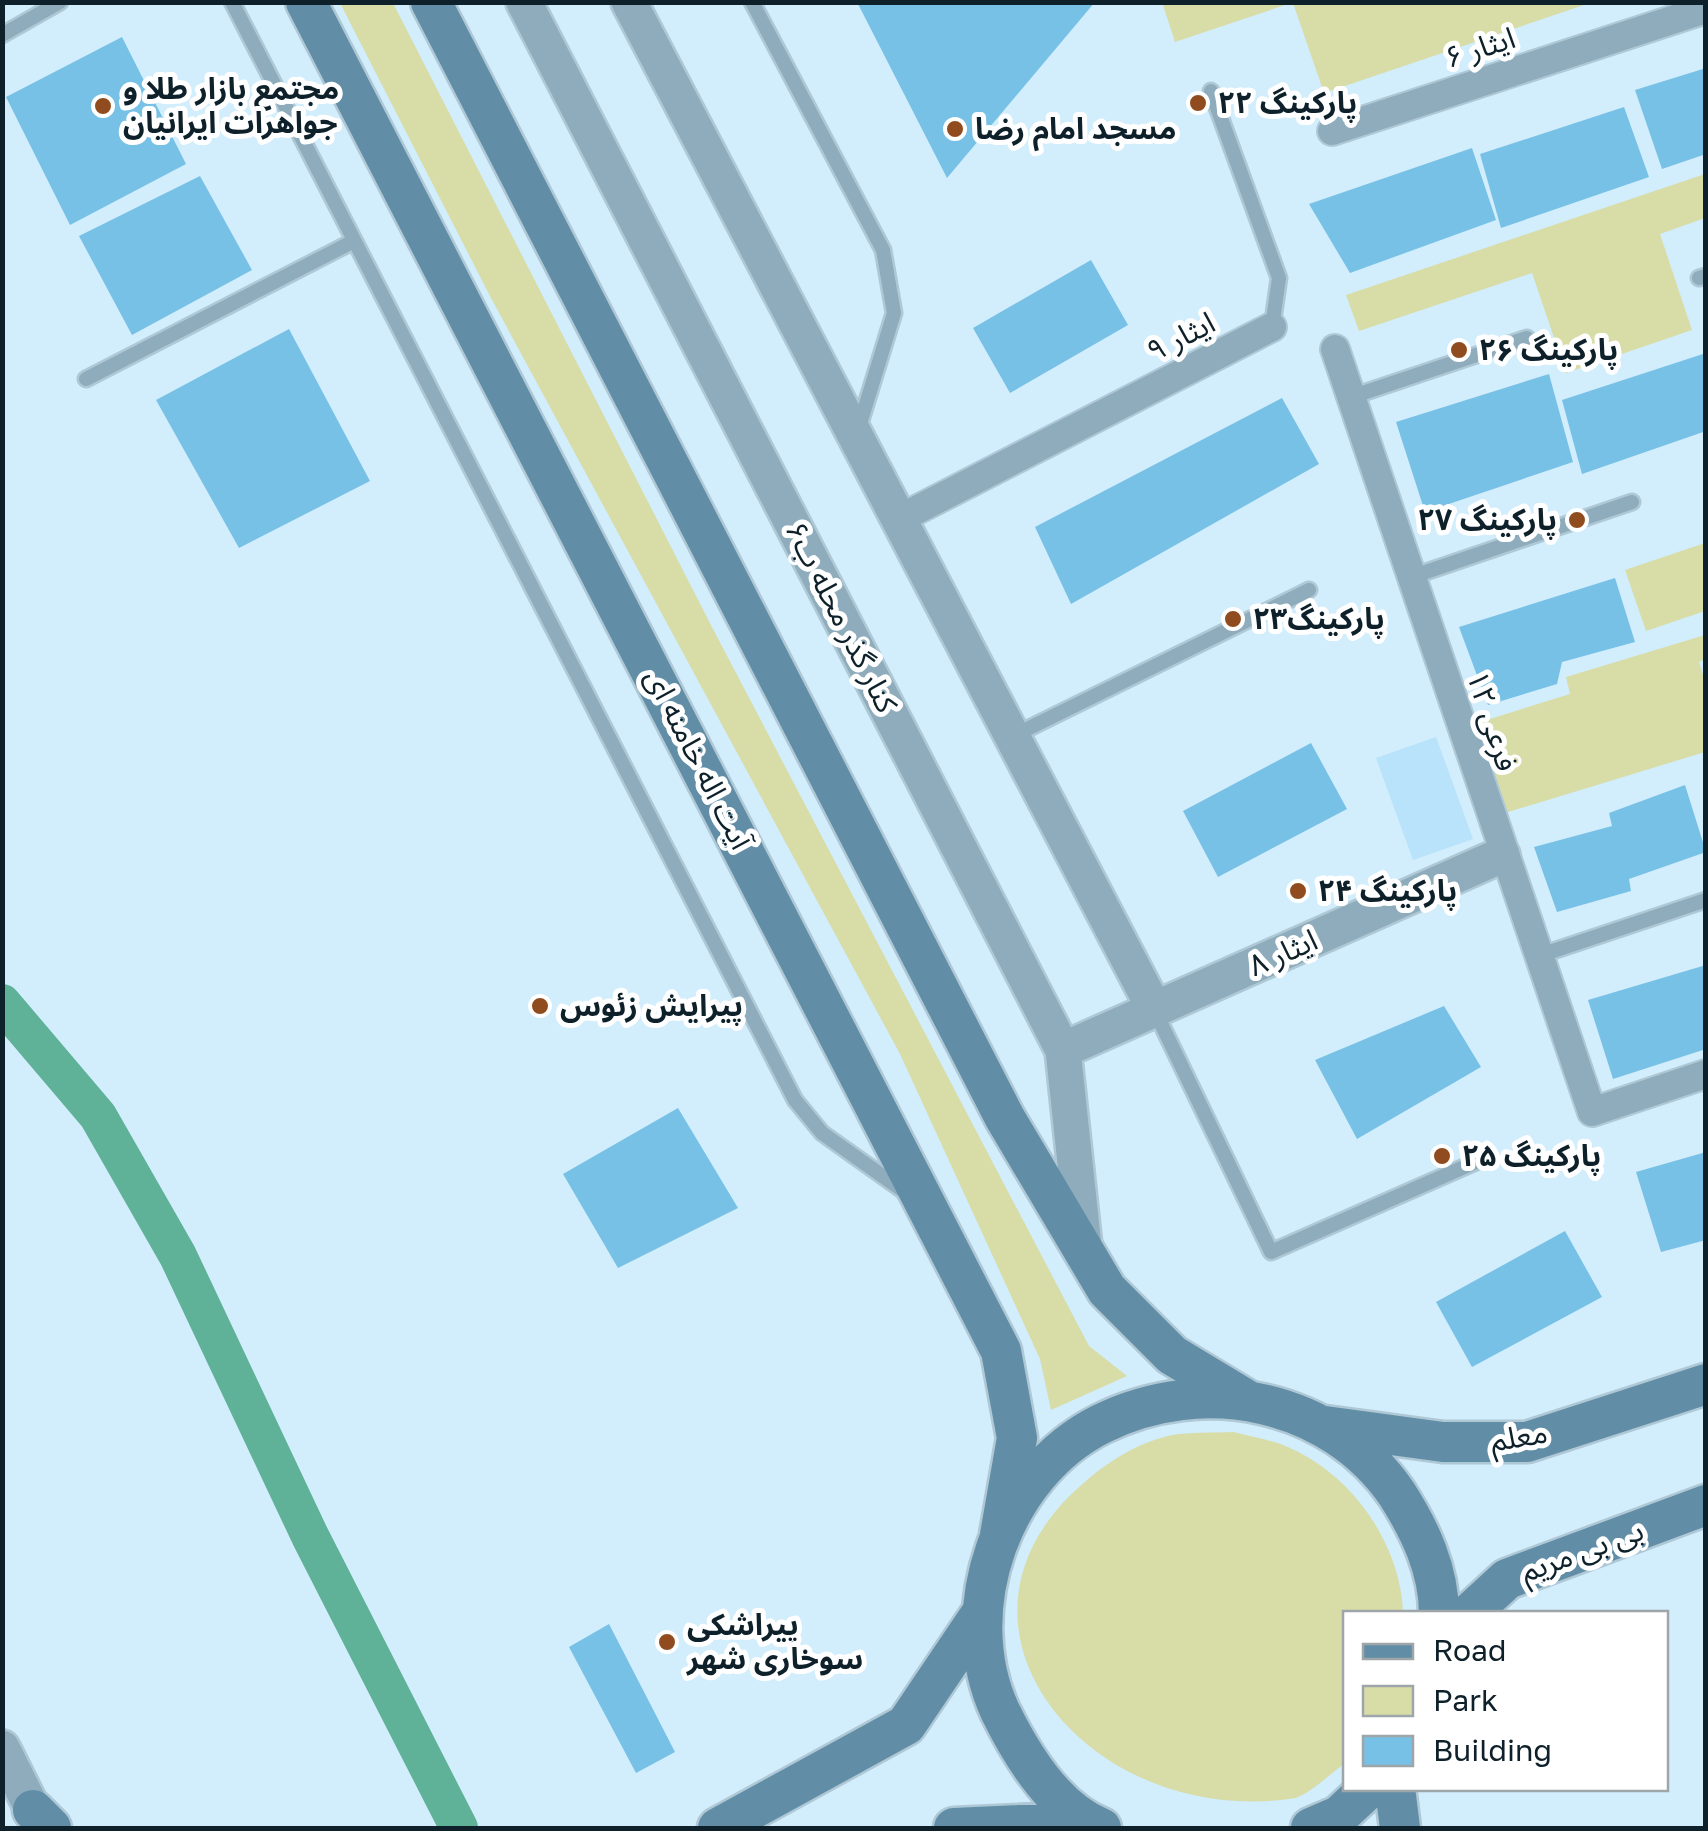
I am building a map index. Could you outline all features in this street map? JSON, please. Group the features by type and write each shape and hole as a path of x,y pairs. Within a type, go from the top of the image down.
{"main road":[{"name":"آیت اله خامنه ای","path":"306,2 1001,1351 1017,1438 1000,1535"},
{"path":"431,2 1004,1118 1106,1290 1172,1355 1245,1399"},
{"name":"معلم","path":"1326,1426 1443,1442 1527,1442 1706,1384"},
{"path":"1093,1825 1020,1753 989,1687 981,1614 986,1574 1000,1535 1040,1472 1099,1425 1170,1400 1245,1399 1286,1409 1326,1426 1380,1469 1418,1526 1439,1591 1439,1611"},
{"name":"بی بی مریم","path":"1472,1611 1507,1578 1706,1504"},
{"path":"718,1828 906,1725 981,1614"},
{"path":"1312,1828 1339,1816 1366,1791"},
{"path":"1395,1791 1400,1828"},
{"path":"954,1828 1093,1825"}],"street":[{"name":"کنار گذر محله ب۶","path":"524,2 1063,1050 1084,1253"},
{"path":"630,2 1155,1010"},
{"name":"ایثار ۶","path":"1332,131 1706,10"},
{"name":"ایثار ۹","path":"899,519 1272,327"},
{"name":"فرعی ۱۲","path":"1335,349 1592,1112 1706,1074"},
{"name":"ایثار ۸","path":"1063,1050 1502,854"},
{"path":"2,1748 38,1822"}],"lane":[{"path":"2,35 60,2"},
{"path":"232,2 795,1100 822,1134 930,1209"},
{"path":"752,2 883,250 894,313 856,438"},
{"name":"ایثار ۹","path":"1211,92 1279,278 1272,327"},
{"path":"86,378 354,241"},
{"path":"1351,397 1526,338"},
{"path":"1410,577 1632,502"},
{"path":"1012,736 1308,590"},
{"path":"1537,956 1706,900"},
{"path":"1155,1010 1271,1252 1487,1158"}],"shaded area":[{"path":"1436,737 1473,839 1413,860 1376,758"}],"green space":[{"path":"1162,2 1291,2 1291,3 1175,42"},
{"path":"340,3 393,3 714,631 1089,1346 1127,1376 1051,1410 1040,1359 900,1054 491,298"},
{"path":"1293,3 1590,3 1324,93"},
{"path":"1705,174 1705,218 1660,234 1692,330 1566,373 1532,273 1359,331 1346,295"},
{"path":"1705,543 1705,611 1646,631 1625,570"},
{"path":"1705,635 1705,659 1699,662 1705,682 1705,752 1505,813 1477,723 1570,694 1566,677"},
{"path":"1233,1432 1285,1446 1314,1461 1335,1477 1370,1516 1394,1563 1403,1611 1343,1611 1343,1765 1296,1798 1220,1800 1152,1782 1094,1749 1050,1705 1023,1652 1018,1595 1038,1536 1086,1481 1105,1466 1148,1442 1187,1433"}],"building":[{"name":"مسجد امام رضا","path":"857,2 1095,2 947,178"},
{"path":"122,37 186,164 70,225 6,97"},
{"path":"1706,68 1706,154 1662,169 1635,90"},
{"path":"1624,107 1649,177 1501,228 1480,154"},
{"path":"1472,148 1496,220 1350,273 1309,204"},
{"path":"200,176 252,270 132,335 79,236"},
{"path":"1091,260 1128,325 1010,393 973,328"},
{"path":"289,329 370,481 239,548 156,400"},
{"path":"1706,353 1706,431 1582,474 1562,400"},
{"path":"1549,374 1573,462 1425,512 1396,422"},
{"path":"1282,398 1319,464 1071,604 1035,527"},
{"path":"1615,578 1635,642 1562,662 1557,684 1488,705 1459,627"},
{"path":"1311,743 1347,809 1218,877 1183,811"},
{"path":"1685,785 1706,852 1629,879 1631,891 1557,912 1534,847 1612,826 1609,813"},
{"path":"1706,965 1706,1049 1613,1079 1588,1000"},
{"path":"1444,1006 1481,1067 1357,1139 1315,1060"},
{"path":"678,1108 738,1208 618,1268 563,1174"},
{"path":"1706,1152 1706,1240 1661,1252 1636,1172"},
{"path":"1565,1231 1602,1297 1472,1367 1436,1302"},
{"path":"609,1624 675,1752 636,1773 569,1647"}],"waterway":[{"path":"2,1003 98,1116 178,1256 310,1536 459,1828"}],"place":[{"name":"پارکینگ ۲۲","path":"1198,103"},
{"name":"مجتمع بازار طلا و جواهرات ایرانیان","path":"103,106"},
{"name":"مسجد امام رضا","path":"955,129"},
{"name":"پارکینگ ۲۶","path":"1459,350"},
{"name":"پارکینگ ۲۷","path":"1577,520"},
{"name":"پارکینگ۲۳","path":"1233,619"},
{"name":"پارکینگ ۲۴","path":"1298,891"},
{"name":"پیرایش زئوس","path":"540,1006"},
{"name":"پارکینگ ۲۵","path":"1442,1156"},
{"name":"پیراشکی سوخاری شهر","path":"667,1642"}]}
